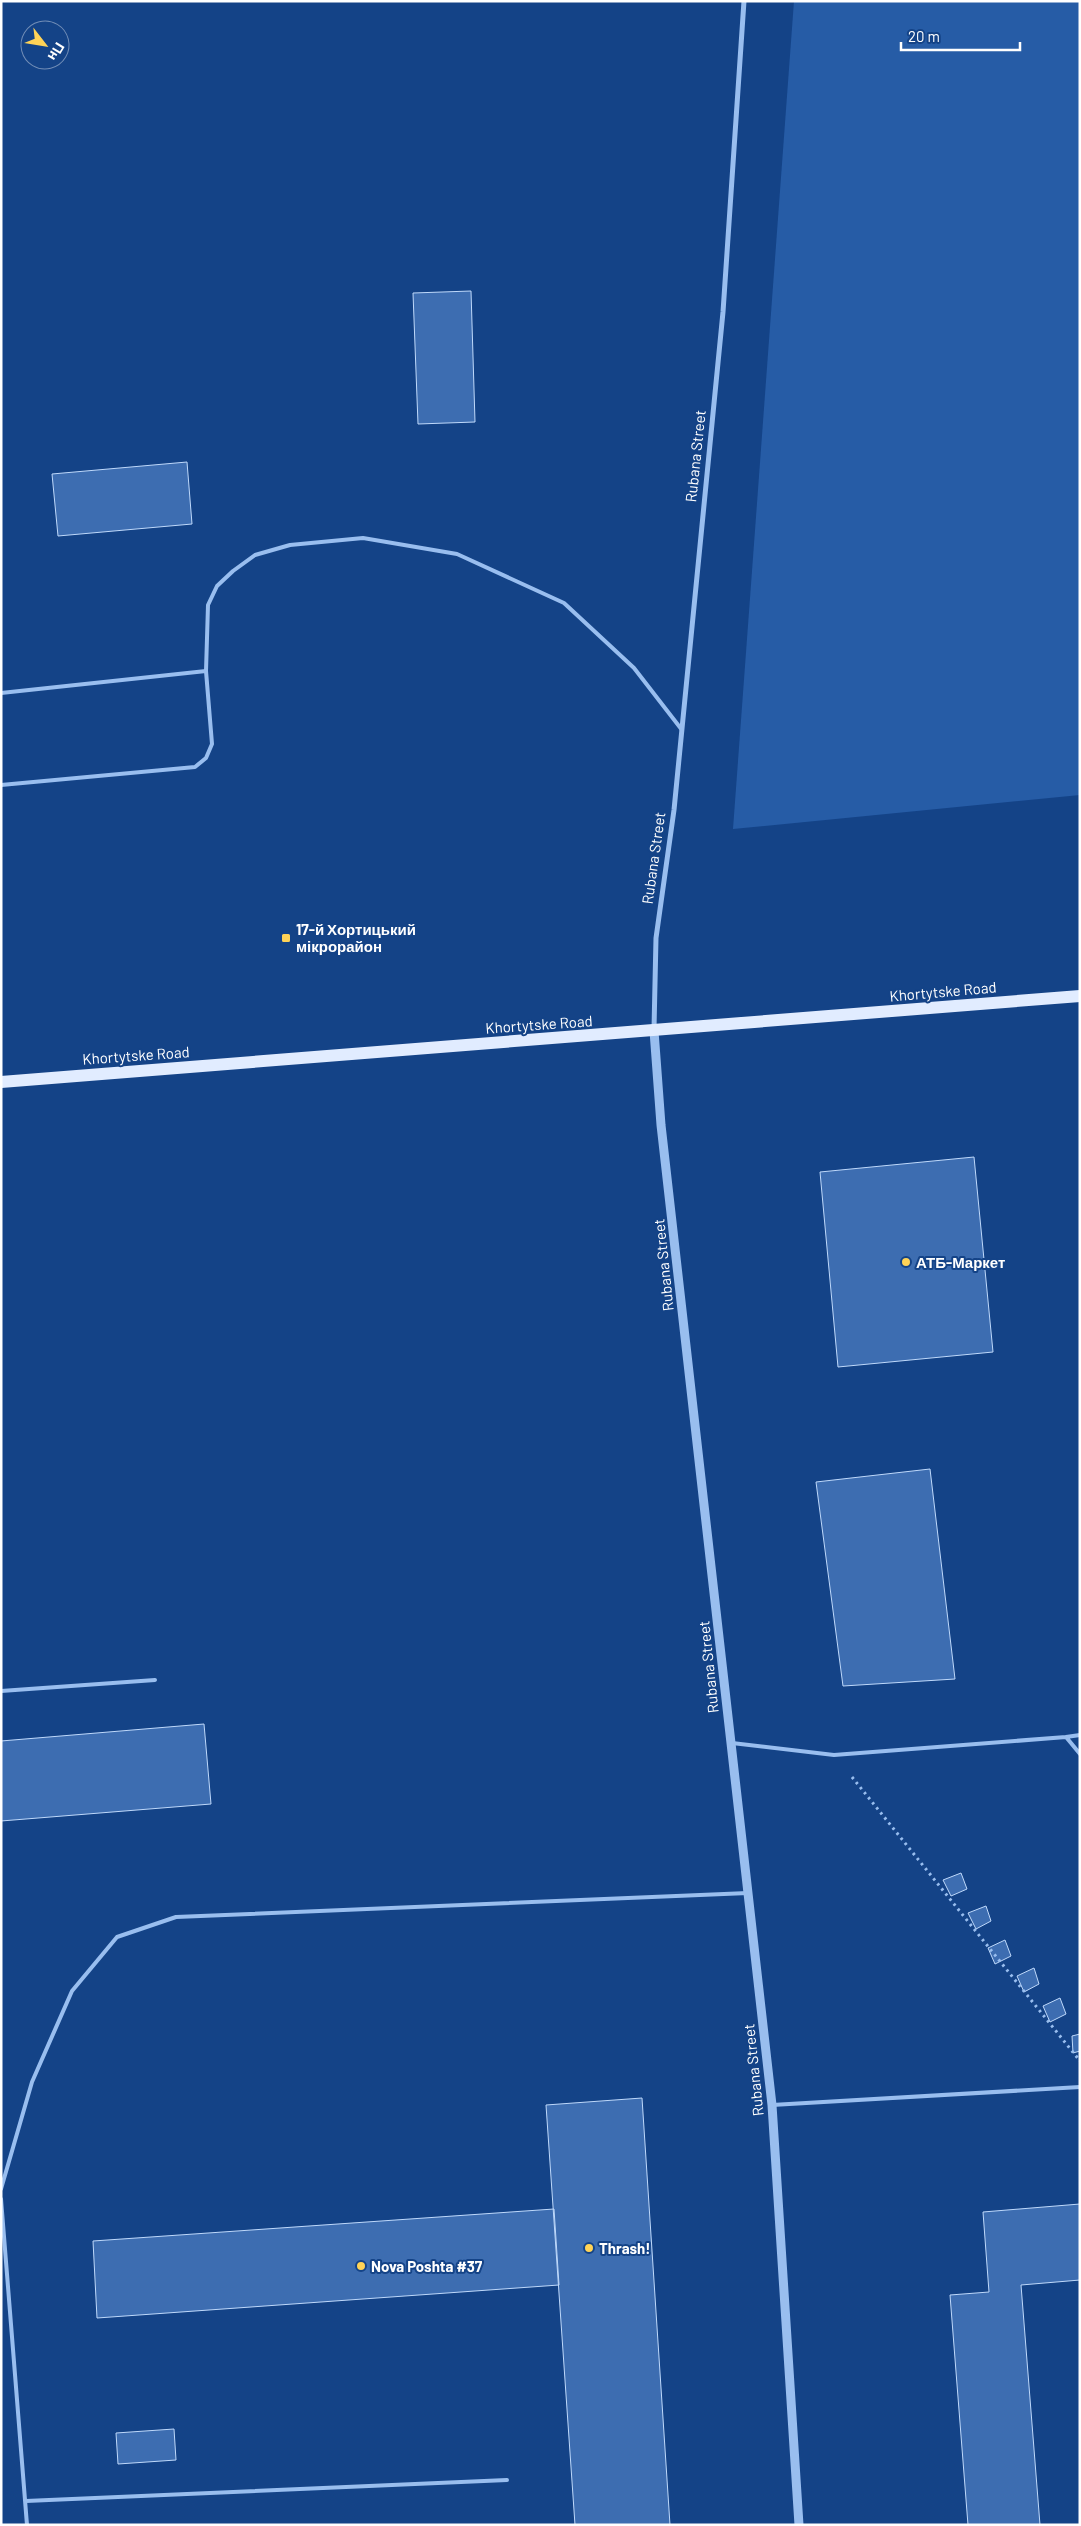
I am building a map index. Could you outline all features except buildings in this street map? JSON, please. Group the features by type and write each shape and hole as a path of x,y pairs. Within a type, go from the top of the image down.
{"main road":[{"name":"Khortytske Road","path":"1,1082 1080,996"}],"street":[{"name":"Rubana Street","path":"744,1 724,312 674,810 656,938 654,1031 661,1125 772,2104 799,2525"}],"lane":[{"path":"1,785 195,767 206,758 212,744 206,671 208,605 217,586 233,571 255,555 290,545 362,538 458,554 564,603 634,668 682,730"},
{"path":"1,693 206,671"},
{"path":"1,1691 154,1680"},
{"path":"730,1743 834,1755 1080,1735"},
{"path":"1066,1736 1080,1754"},
{"path":"1,2189 32,2082 72,1991 117,1936 176,1917 748,1893"},
{"path":"772,2104 1080,2087"},
{"path":"1,2199 27,2525"},
{"path":"26,2501 507,2480"}],"path":[{"path":"834,1755 1080,2061"}],"shaded area":[{"path":"794,1 1080,1 1080,795 733,829"}],"place":[{"name":"17-й Хортицький мікрорайон","path":"286,938"},
{"name":"АТБ-Маркет","path":"906,1262"},
{"name":"Thrash!","path":"589,2248"},
{"name":"Nova Poshta #37","path":"361,2266"}]}
